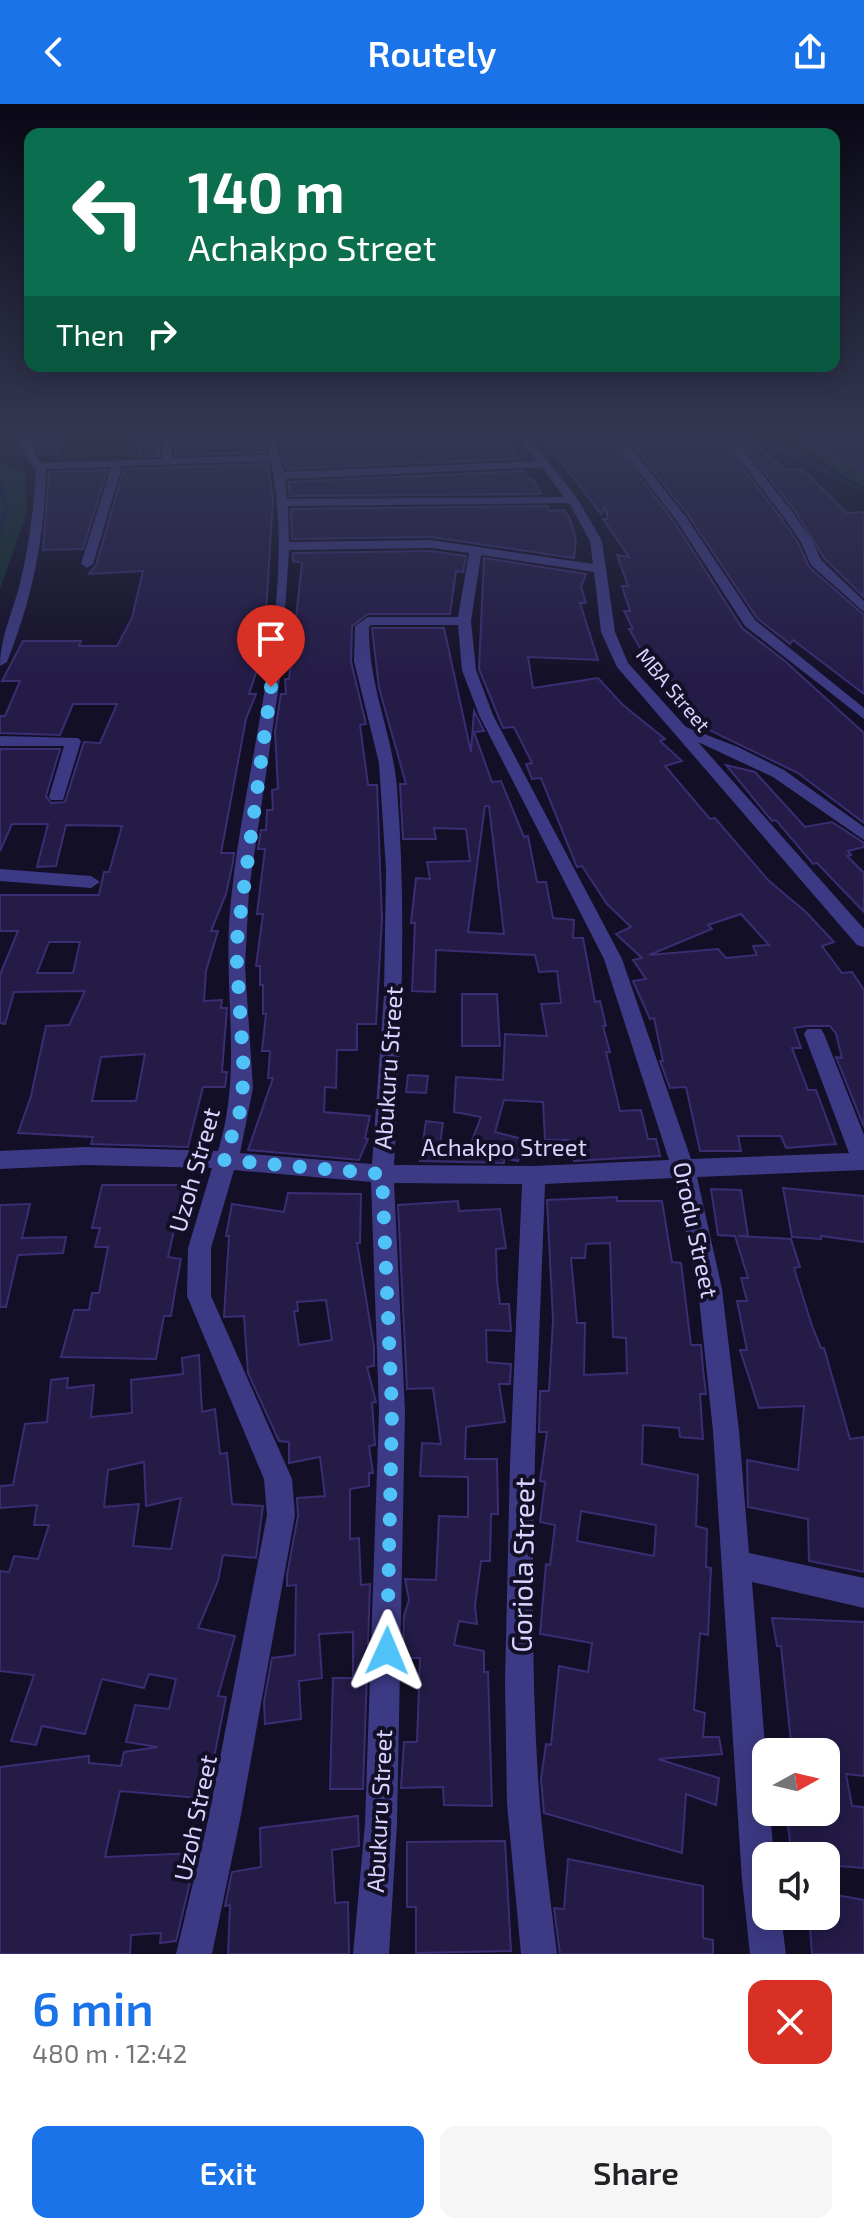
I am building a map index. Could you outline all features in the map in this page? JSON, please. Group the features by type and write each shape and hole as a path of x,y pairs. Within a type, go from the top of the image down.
{"street":[{"path":"0,662 13,634 31,572 40,516"},
{"path":"87,564 102,516"},
{"name":"Uzoh Street","path":"194,1954 224,1820 281,1515 278,1479 199,1296 196,1277 199,1241 240,1111 244,1076 236,947 278,636 285,546 282,516"},
{"name":"MBA Street","path":"582,516 596,541 608,632 622,664 864,941"},
{"path":"680,516 750,623 864,715"},
{"path":"790,516 807,542 815,562 864,608"},
{"path":"285,546 409,543 601,569"},
{"name":"Orodu Street","path":"476,550 464,621 469,670 486,715 613,959 684,1171 710,1289 726,1431 759,1880 768,1954"},
{"name":"Abukuru Street","path":"371,1954 381,1824 392,1426 382,1174 394,994 395,870 387,763 361,661 362,626 368,621 464,621"},
{"path":"680,730 751,756 786,775 864,835"},
{"path":"0,741 73,741 57,797"},
{"path":"0,875 91,882"},
{"path":"814,1034 864,1161"},
{"name":"Achakpo Street","path":"0,1160 86,1156 224,1160 382,1174 534,1175 864,1161"},
{"name":"Goriola Street","path":"534,1175 526,1380 521,1755 539,1954"},
{"path":"734,1564 864,1593"}],"green space":[{"path":"0,516 26,516 0,589"}],"building":[{"path":"46,516 93,516 83,549 43,550"},
{"path":"110,516 272,516 266,612 272,612 271,628 249,694 256,694 246,719 221,853 234,853 233,862 226,894 211,931 218,931 206,971 204,1001 222,1000 221,1008 227,1008 222,1072 227,1072 225,1087 203,1087 188,1147 91,1144 93,1137 18,1133 31,1096 46,1026 69,1025 85,991 14,992 5,1024 0,1023 0,975 18,931 0,931 0,895 99,895 104,872 109,872 122,826 66,825 56,866 37,867 48,824 12,824 0,851 0,749 60,749 46,796 51,803 65,802 84,742 100,743 117,704 73,704 60,735 0,733 0,716 5,716 20,681 2,681 23,641 81,641 79,646 117,646 132,618 143,571 89,574 96,565","holes":["49,942 80,942 73,973 37,973","145,1054 136,1101 92,1101 101,1057"]},
{"path":"291,516 568,516 576,540 574,558 431,537 292,539"},
{"path":"607,516 670,516 742,628 786,662 864,733 864,823 798,773 695,723 690,725 676,706 680,705 667,684 675,684 647,651 642,651 629,629 633,629 624,611 630,611 622,586 628,586 617,555 629,557 603,519 608,519"},
{"path":"689,516 780,516 809,567 864,615 864,694 793,640 790,644 757,618"},
{"path":"798,516 864,516 864,597 824,558"},
{"path":"431,551 466,556 463,572 456,571 450,614 368,614 352,626 351,662 366,724 360,725 368,785 377,785 382,919 376,1024 357,1024 357,1050 337,1050 336,1088 325,1087 324,1112 370,1116 365,1138 368,1139 359,1160 248,1150 273,1078 268,1078 270,1051 262,1051 266,1014 263,1014 260,966 256,966 263,914 257,914 265,849 258,849 261,830 266,830 267,810 273,810 272,790 278,789 275,731 281,694 286,694 285,679 289,679 302,563 293,561 293,553"},
{"path":"484,558 586,574 581,587 586,603 580,603 598,660 528,657 533,688 598,678 623,705 665,739 660,741 682,761 665,766 710,819 715,818 768,880 806,912 834,942 822,946 842,973 852,972 864,990 864,1127 836,1057 842,1058 836,1034 830,1026 807,1026 794,1028 801,1048 792,1048 808,1090 816,1090 836,1144 786,1148 781,1136 738,1136 741,1151 700,1151 686,1087 670,1088 660,1061 663,1061 654,1018 650,1019 633,981 646,979 633,960 642,958 616,934 631,927 607,904 582,866 577,867 541,778 532,779 526,764 532,763 514,727 503,728 479,669","holes":["741,914 769,945 753,946 757,955 726,958 718,949 649,955 712,929 708,925"]},
{"path":"372,628 444,628 471,752 474,711 484,731 474,732 492,782 501,781 524,837 528,836 537,882 546,882 553,918 574,920 573,938 583,938 595,1002 600,1001 606,1026 603,1026 610,1052 606,1052 620,1111 641,1110 648,1139 656,1139 660,1156 574,1161 570,1140 545,1140 543,1102 504,1100 495,1132 526,1140 518,1161 504,1158 504,1163 420,1161 426,1121 443,1123 439,1151 467,1153 481,1117 454,1112 456,1077 503,1080 505,1034 547,1036 541,1004 561,1003 557,971 539,972 535,955 436,950 435,992 412,991 415,923 411,923 416,878 430,879 427,862 470,861 466,829 434,828 436,839 403,839 400,784 406,784 379,688","holes":["485,806 489,806 504,934 468,932"]},
{"path":"726,765 755,772 805,827 832,822 864,843 864,847 848,851 851,855 847,856 864,873 864,912 817,863 813,864 776,820 772,821"},
{"path":"462,994 497,994 500,1046 462,1046"},
{"path":"408,1075 428,1076 426,1093 406,1092"},
{"path":"102,1185 188,1185 183,1213 178,1213 168,1257 181,1259 171,1316 164,1316 156,1359 61,1357 74,1310 89,1310 92,1293 99,1293 108,1247 95,1247 100,1228 92,1228"},
{"path":"783,1188 864,1196 864,1242 821,1236 821,1239 792,1237"},
{"path":"711,1189 741,1190 748,1236 738,1236 791,1239 800,1267 794,1268 812,1326 821,1348 824,1348 850,1439 864,1437 864,1572 809,1561 808,1519 748,1507 747,1460 798,1470 804,1406 759,1408 740,1350 747,1350 737,1301 747,1301 741,1278 748,1278 735,1236 718,1235"},
{"path":"288,1193 361,1194 360,1243 357,1243 374,1347 374,1366 367,1367 376,1402 372,1403 375,1445 369,1446 373,1473 369,1473 369,1486 350,1489 350,1539 359,1538 361,1585 370,1584 363,1789 330,1789 333,1678 353,1678 353,1632 319,1634 322,1678 299,1681 301,1719 265,1724 264,1702 272,1658 295,1655 296,1585 287,1586 287,1575 298,1516 297,1498 325,1496 320,1457 289,1463 289,1442 279,1441 248,1373 244,1316 224,1317 229,1236 226,1236 232,1204 284,1212","holes":["326,1300 332,1340 299,1345 294,1311 298,1311 297,1302"]},
{"path":"617,1197 617,1201 662,1201 672,1262 681,1263 691,1345 701,1345 706,1394 700,1394 703,1439 680,1437 679,1428 643,1425 642,1464 698,1475 696,1526 707,1529 706,1567 711,1568 708,1635 700,1633 694,1710 705,1713 703,1737 719,1737 722,1754 658,1759 719,1778 716,1805 686,1794 682,1853 544,1813 541,1779 546,1744 551,1745 559,1666 588,1672 592,1643 540,1634 546,1564 550,1565 555,1525 540,1522 545,1482 540,1481 547,1432 539,1432 540,1391 549,1391 553,1320 547,1200","holes":["610,1243 613,1337 626,1338 627,1373 584,1375 585,1323 577,1323 571,1258 585,1258 586,1244","581,1511 656,1525 654,1556 577,1541"]},
{"path":"458,1201 459,1211 500,1209 506,1248 496,1249 497,1280 500,1304 509,1304 511,1331 486,1330 487,1362 511,1364 510,1384 499,1384 505,1422 466,1427 465,1459 497,1459 498,1514 491,1514 490,1561 481,1561 475,1605 477,1624 459,1621 454,1645 484,1651 484,1672 488,1672 492,1806 444,1805 443,1787 401,1788 404,1742 417,1742 420,1658 403,1658 404,1616 409,1600 405,1579 436,1580 439,1516 468,1517 468,1477 420,1476 422,1443 441,1444 433,1388 407,1389 398,1205"},
{"path":"30,1204 22,1238 66,1237 63,1253 18,1255 6,1307 0,1307 0,1205"},
{"path":"199,1355 202,1412 215,1409 220,1454 227,1453 232,1504 263,1506 256,1558 223,1555 218,1581 198,1628 235,1636 218,1696 226,1697 212,1768 203,1767 198,1798 120,1791 105,1857 197,1853 176,1941 160,1943 161,1933 131,1935 130,1954 0,1954 0,1767 89,1756 89,1763 121,1766 124,1752 158,1747 126,1742 135,1705 169,1709 176,1679 149,1674 144,1688 102,1679 85,1734 42,1726 36,1745 11,1741 34,1675 0,1671 0,1571 9,1572 14,1556 38,1559 49,1525 34,1525 37,1505 0,1508 0,1486 13,1485 25,1424 47,1422 51,1380 68,1378 67,1388 94,1385 91,1417 132,1413 131,1380 183,1374 182,1358","holes":["144,1462 146,1506 181,1498 171,1549 133,1546 139,1504 104,1507 108,1470"]},
{"path":"772,1618 864,1622 864,1776 846,1774 852,1806 864,1807 864,1868 840,1866 840,1842 790,1842 788,1826 840,1826 840,1738 791,1738 781,1646 777,1646"},
{"path":"358,1816 359,1846 332,1850 335,1903 348,1902 349,1954 228,1954 230,1905 225,1906 232,1872 261,1867 260,1828"},
{"path":"505,1841 511,1951 416,1953 416,1907 407,1907 407,1842"},
{"path":"568,1859 703,1886 703,1938 713,1940 713,1954 560,1954 554,1908 564,1909"},
{"path":"840,1896 864,1900 864,1954 812,1954 810,1930 840,1930"}],"waterway":[{"path":"0,531 4,516"}],"route":[{"path":"271,687 236,947 244,1076 240,1111 224,1160 382,1174 392,1411 387,1651"}]}
